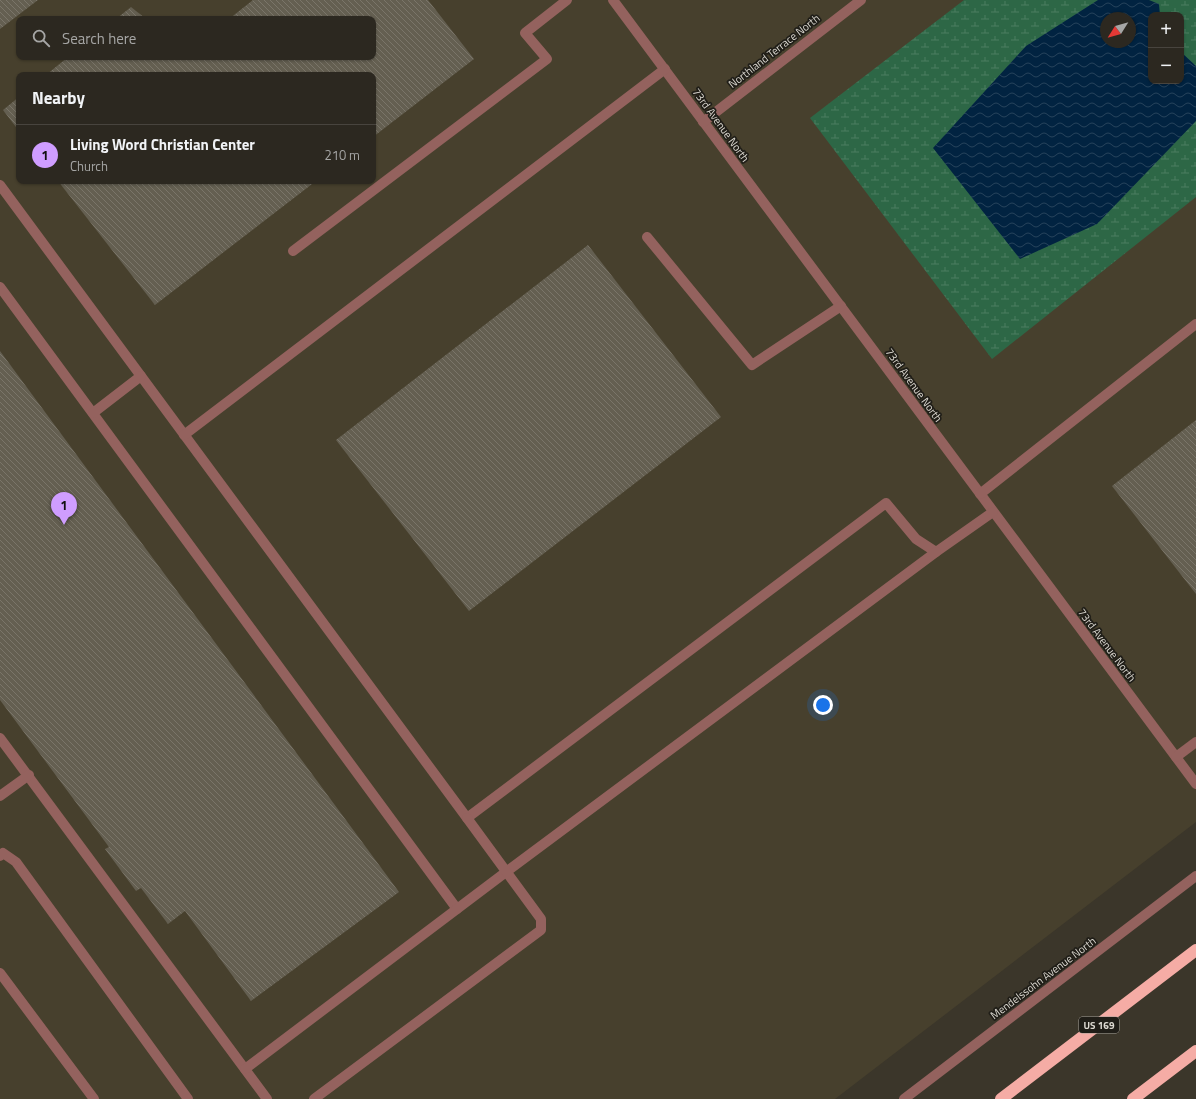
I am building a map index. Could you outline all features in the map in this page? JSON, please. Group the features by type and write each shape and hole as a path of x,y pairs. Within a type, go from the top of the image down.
{"highway":[{"name":"US 169","path":"1001,1099 1196,950"},
{"path":"1133,1099 1196,1051"}],"street":[{"path":"293,251 547,59 525,33 566,0"},
{"name":"73rd Avenue North","path":"613,0 1196,784"},
{"name":"Northland Terrace North","path":"703,122 861,0"},
{"path":"184,435 664,69"},
{"path":"0,185 541,919 541,930 314,1099"},
{"path":"647,237 752,365 841,306"},
{"path":"0,287 457,909"},
{"path":"980,494 1196,324"},
{"path":"93,413 141,376"},
{"path":"467,818 886,503 916,540 936,552"},
{"path":"245,1070 506,872 936,552 993,512"},
{"path":"0,738 29,775 267,1099"},
{"path":"1176,758 1196,742"},
{"path":"0,796 29,775"},
{"path":"1,852 16,862 188,1099"},
{"name":"Mendelssohn Avenue North","path":"904,1099 1196,876"},
{"path":"0,973 94,1099"}],"shaded area":[{"path":"0,0 1196,0 1196,822 835,1099 0,1099"}],"green space":[{"path":"964,0 1196,0 1196,197 992,359 810,118"}],"water":[{"path":"1098,0 1149,0 1159,4 1160,12 1148,12 1148,84 1184,84 1184,55 1196,66 1196,121 1097,224 1020,259 933,148 1026,46"}],"building":[{"path":"0,0 38,0 16,16 0,29"},
{"path":"253,0 428,0 474,59 376,135 376,72 50,72 64,60 376,60 376,16 233,16"},
{"path":"131,7 142,16 120,16"},
{"path":"16,99 16,127 3,110"},
{"path":"60,184 312,184 155,305"},
{"path":"588,245 721,417 469,611 336,440"},
{"path":"0,351 399,892 251,1001 185,911 168,924 141,888 136,891 105,849 109,847 0,700"},
{"path":"1196,420 1196,594 1112,486"}],"place":[{"name":"Living Word Christian Center","path":"64,525"}]}
